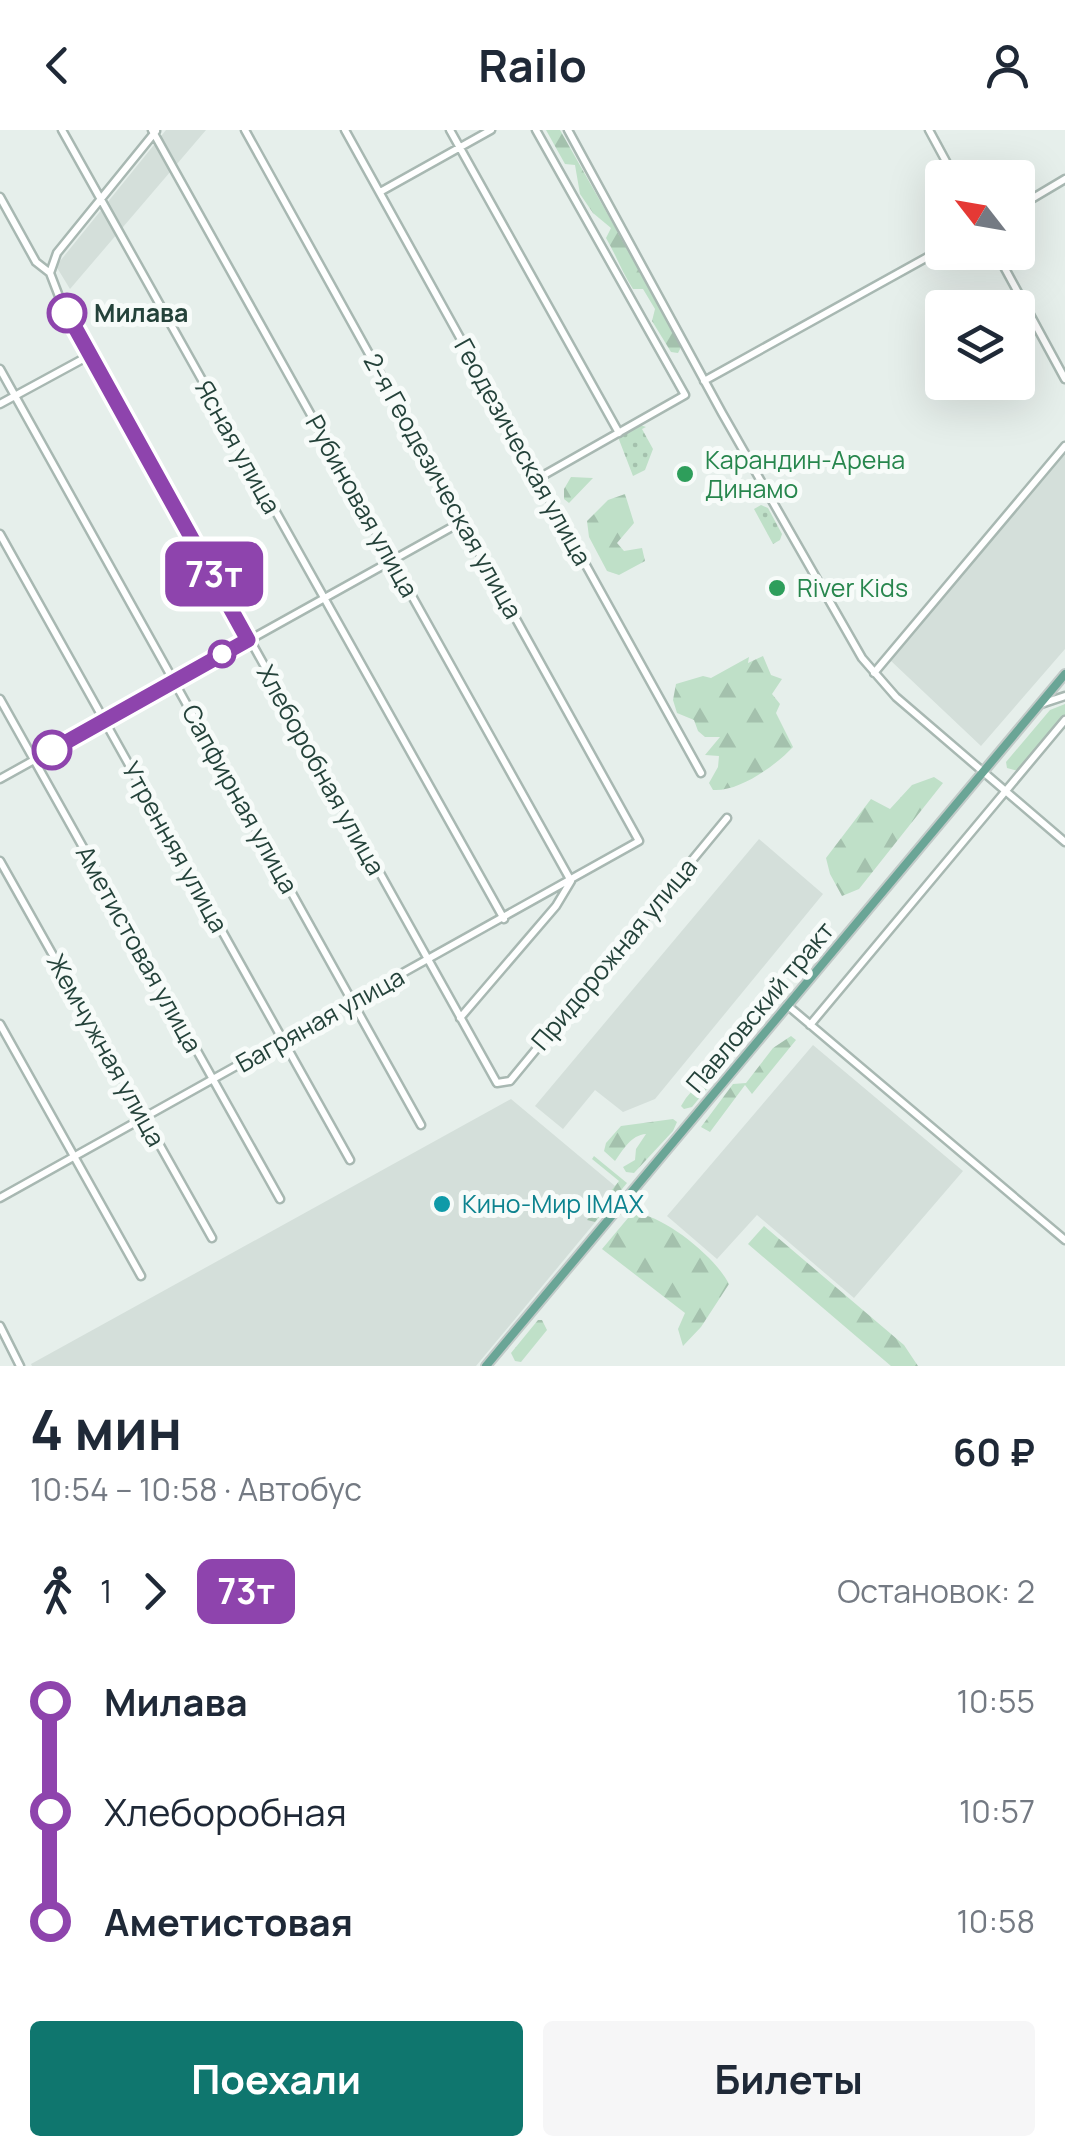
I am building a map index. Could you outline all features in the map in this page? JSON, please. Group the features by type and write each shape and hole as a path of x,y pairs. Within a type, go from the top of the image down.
{"main road":[{"name":"Павловский тракт","path":"486,1366 1065,674"}],"street":[{"name":"Ясная улица","path":"62,130 504,919"},
{"name":"2-я Геодезическая улица","path":"246,130 640,841"},
{"name":"Геодезическая улица","path":"345,130 701,773"},
{"path":"450,130 620,433"},
{"path":"380,192 491,130"},
{"path":"536,130 686,395 537,479"},
{"path":"568,130 843,628 874,673 1065,842"},
{"path":"929,130 945,160"},
{"path":"50,273 57,253 154,131"},
{"name":"Рубиновая улица","path":"154,131 571,881"},
{"path":"1035,196 1065,179"},
{"name":"Хлеборобная улица","path":"0,196 36,262 50,273 60,299 248,640 497,1082"},
{"path":"704,380 925,258"},
{"path":"1006,270 1065,379"},
{"path":"0,404 92,354"},
{"name":"Сапфирная улица","path":"0,370 421,1125"},
{"path":"874,673 1065,446"},
{"path":"0,779 461,522"},
{"name":"Утренняя улица","path":"0,534 350,1160"},
{"path":"1040,704 1065,696"},
{"name":"Аметистовая улица","path":"0,699 280,1198"},
{"path":"810,1025 1065,720"},
{"name":"Придорожная улица","path":"497,1082 510,1081 727,818"},
{"name":"Багряная улица","path":"0,1198 640,841"},
{"name":"Жемчужная улица","path":"0,861 212,1238"},
{"path":"460,1018 556,906 571,881"},
{"path":"787,1006 1065,1240"},
{"path":"0,1024 141,1276"},
{"path":"0,1326 20,1366"}],"shaded area":[{"path":"166,130 206,130 70,289 56,266"},
{"path":"1065,453 1065,649 981,746 890,660"},
{"path":"759,839 823,894 655,1099 623,1112 595,1090 563,1129 535,1106"},
{"path":"813,1045 963,1171 854,1298 757,1215 717,1259 667,1216"},
{"path":"511,1099 621,1191 476,1366 32,1366 31,1364"}],"green space":[{"path":"546,130 560,130 667,319 681,347 678,353 671,352 652,321 655,309 643,289 633,289 626,277 606,238 611,228 593,213 580,194 575,165 565,164"},
{"path":"640,425 646,427 642,429 653,449 645,470 633,476 618,437"},
{"path":"571,477 593,478 569,503 564,499 564,489"},
{"path":"625,494 634,523 617,543 624,551 642,548 645,561 619,575 607,571 589,537 587,521 608,500"},
{"path":"761,505 768,508 782,534 773,544 754,509"},
{"path":"763,656 771,675 782,679 772,694 780,704 776,713 793,747 756,776 734,787 713,790 709,783 719,756 705,755 720,737 705,737 694,720 677,713 673,700 676,684 703,676 711,678 749,657 748,663"},
{"path":"1065,704 1065,715 1018,771 1007,768 1006,762 1050,710"},
{"path":"934,777 943,783 859,889 842,896 826,858 871,799 890,809 912,785"},
{"path":"770,999 771,1011 692,1107 684,1109 681,1106 686,1098"},
{"path":"791,1036 796,1040 752,1094 745,1085 710,1132 701,1127 733,1084 746,1083 773,1048"},
{"path":"673,1119 677,1122 673,1131 634,1173 623,1167 635,1160 636,1149 646,1134 632,1140 615,1161 604,1151 621,1126"},
{"path":"594,1156 627,1183 595,1222 587,1220 619,1181 592,1159"},
{"path":"640,1214 664,1223 690,1241 729,1284 701,1327 683,1346 678,1329 685,1313 602,1249 628,1218"},
{"path":"764,1226 904,1345 918,1366 891,1366 748,1244"},
{"path":"538,1320 547,1330 521,1362 515,1361 511,1353"}],"bus line":[{"name":"73т","path":"52,750 248,640 67,313"}],"place":[{"name":"Милава","path":"67,313"},
{"name":"Карандин-Арена Динамо","path":"685,474"},
{"name":"River Kids","path":"777,588"},
{"name":"Кино-Мир IMAX","path":"442,1204"}]}
